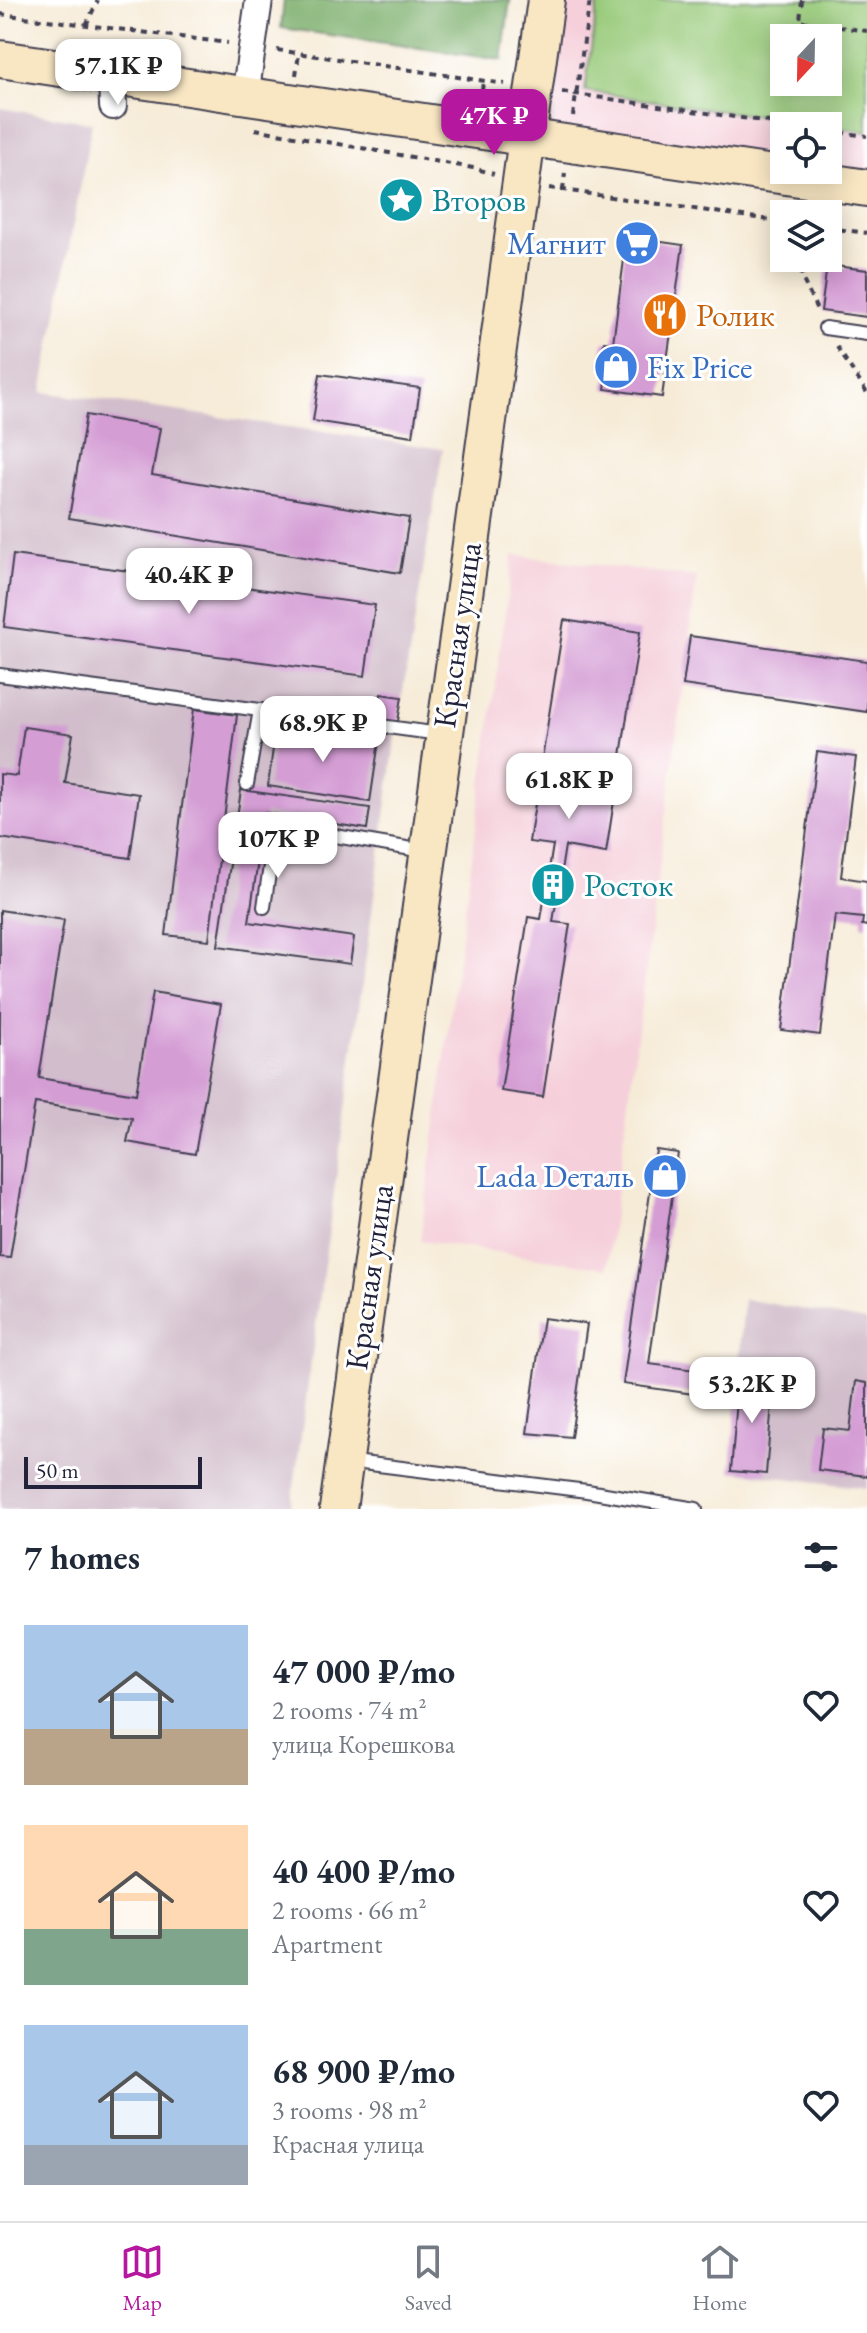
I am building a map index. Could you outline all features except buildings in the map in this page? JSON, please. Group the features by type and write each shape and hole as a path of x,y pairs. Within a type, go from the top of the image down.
{"main road":[{"name":"Красная улица","path":"338,1509 546,0"},
{"path":"0,59 112,91 244,112 526,138 867,188"}],"street":[{"path":"244,112 259,0"}],"lane":[{"path":"825,328 867,334"},
{"path":"0,675 443,734"},
{"path":"247,784 260,710"},
{"path":"264,907 276,826 427,851"},
{"path":"345,1461 587,1491 696,1509"}],"path":[{"path":"86,25 98,0"},
{"path":"563,190 590,0"},
{"path":"802,0 800,21 867,31"},
{"path":"0,14 253,46 770,122"},
{"path":"244,112 473,168 521,183 770,220"},
{"path":"842,133 867,136"},
{"path":"842,230 867,233"}],"shaded area":[{"path":"546,0 867,0 867,188 840,184 842,112 770,112 770,174 526,138"},
{"path":"0,108 92,123 42,392 443,449 397,727 291,1509 0,1509"},
{"path":"513,555 697,577 607,1268 420,1241"},
{"path":"744,1299 867,1321 867,1488 731,1471"}],"green space":[{"path":"284,0 510,0 502,60 281,28"},
{"path":"598,0 867,0 867,132 842,128 842,112 770,112 770,118 585,91"}],"place":[{"name":"Второв","path":"401,200"},
{"name":"Магнит","path":"637,243"},
{"name":"Ролик","path":"665,315"},
{"name":"Fix Price","path":"616,367"},
{"name":"Росток","path":"553,885"},
{"name":"Lada Dеталь","path":"665,1176"}]}
